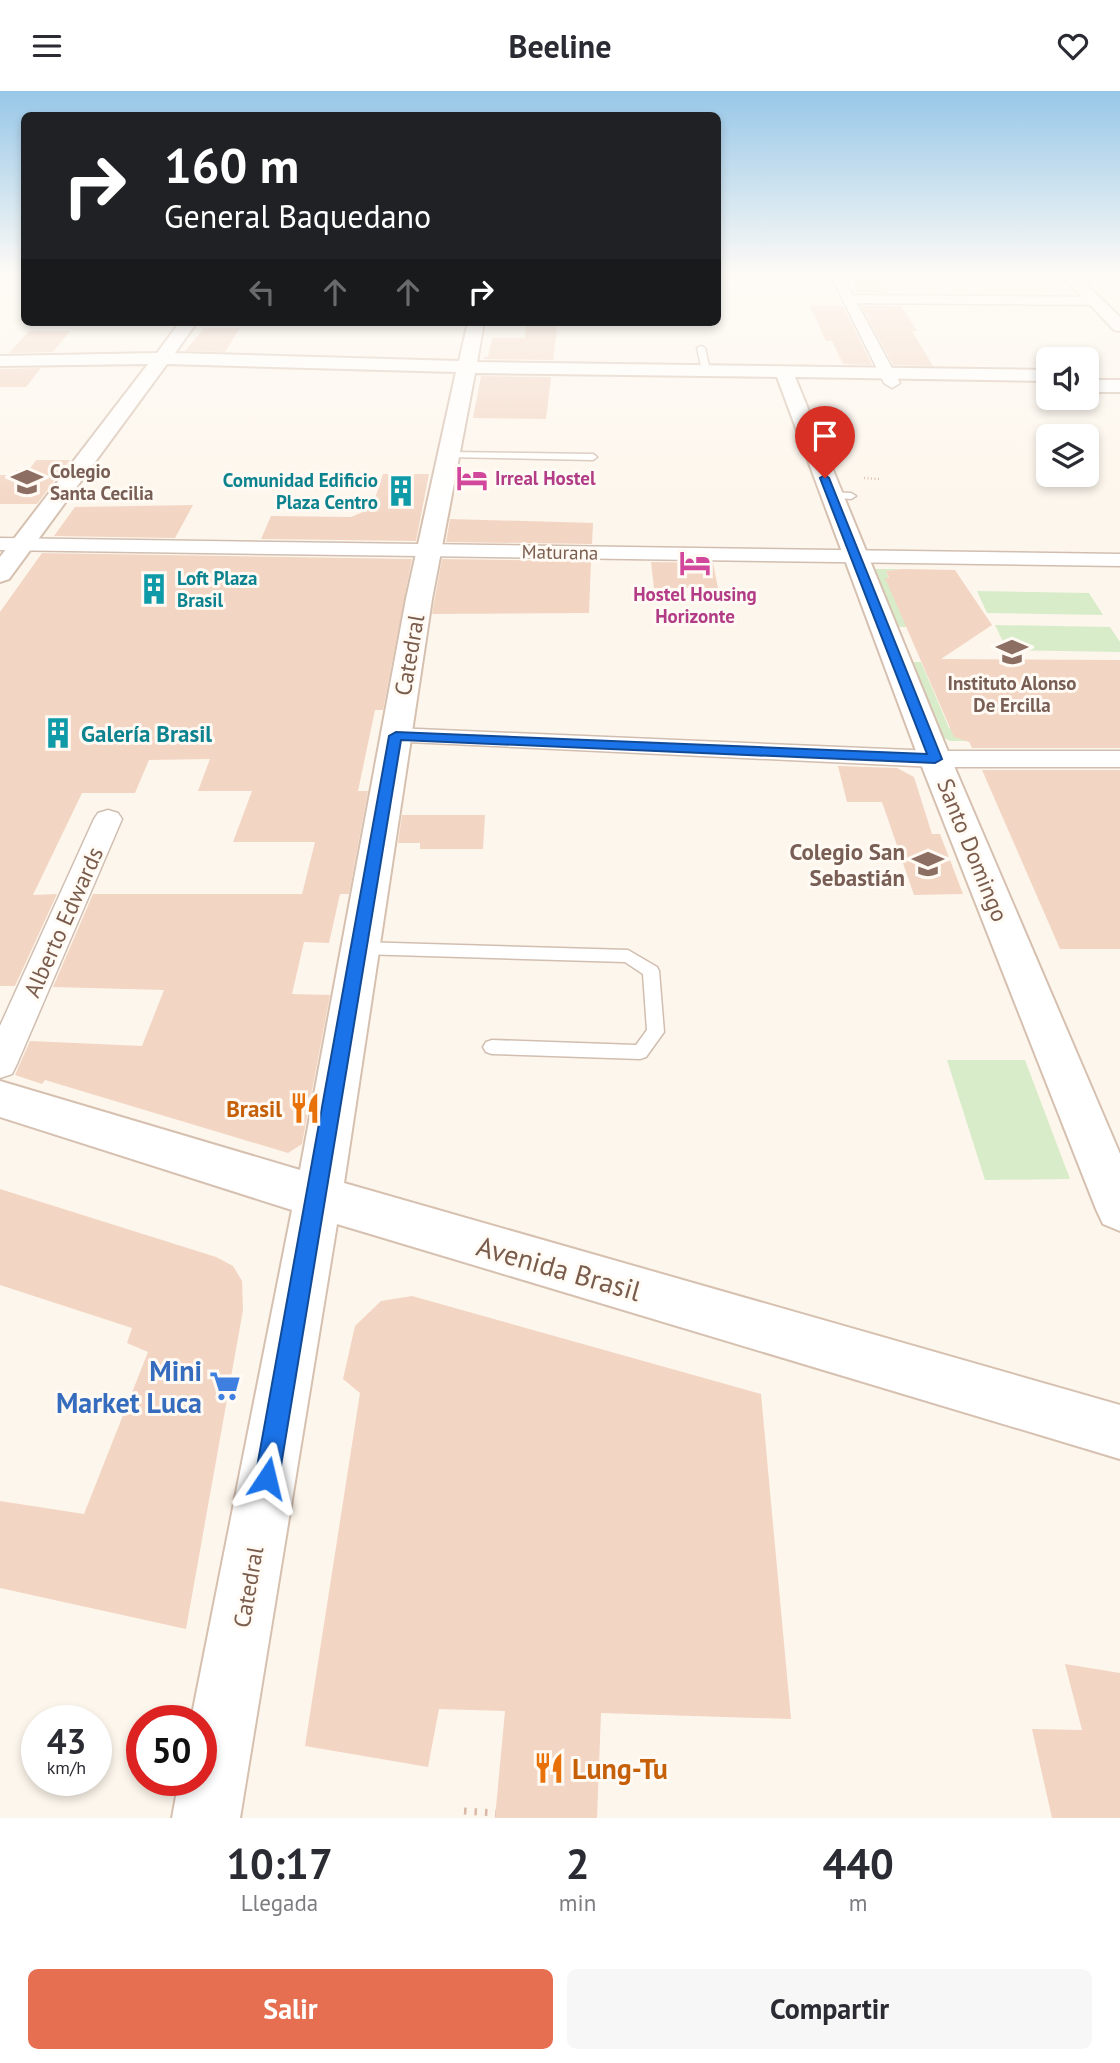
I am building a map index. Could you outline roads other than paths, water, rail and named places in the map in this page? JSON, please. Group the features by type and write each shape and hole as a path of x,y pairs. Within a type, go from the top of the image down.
{"main road":[{"path":"0,574 11,544 163,357"},
{"name":"Catedral","path":"206,1818 318,1197 428,550 470,357"},
{"path":"0,361 785,377 1036,375"},
{"path":"0,371 158,363"},
{"path":"467,372 706,370 785,377"},
{"path":"1099,376 1120,376"},
{"name":"Santo Domingo","path":"785,377 841,495 855,556 935,759 1120,1209"},
{"path":"889,378 1036,385"},
{"path":"1099,386 1120,386"},
{"name":"Avenida Brasil","path":"0,1099 318,1197 1120,1432"}],"street":[{"path":"878,357 889,378"},
{"name":"Maturana","path":"11,544 1120,560"},
{"path":"396,736 935,759 1120,759"},
{"name":"Alberto Edwards","path":"0,1064 108,818"}],"lane":[{"path":"703,357 706,370"},
{"path":"448,455 593,457"},
{"path":"360,948 628,956 651,971 656,1033 640,1052 492,1047"}],"place":[{"name":"Irreal Hostel","path":"472,478"},
{"name":"Colegio Santa Cecilia","path":"27,482"},
{"name":"Comunidad Edificio Plaza Centro","path":"401,491"},
{"name":"Hostel Housing Horizonte","path":"695,563"},
{"name":"Loft Plaza Brasil","path":"154,589"},
{"name":"Instituto Alonso De Ercilla","path":"1012,652"},
{"name":"Galería Brasil","path":"58,733"},
{"name":"Colegio San Sebastián","path":"928,864"},
{"name":"Brasil","path":"305,1108"},
{"name":"Mini Market Luca","path":"225,1386"},
{"name":"Lung-Tu","path":"549,1768"}]}
